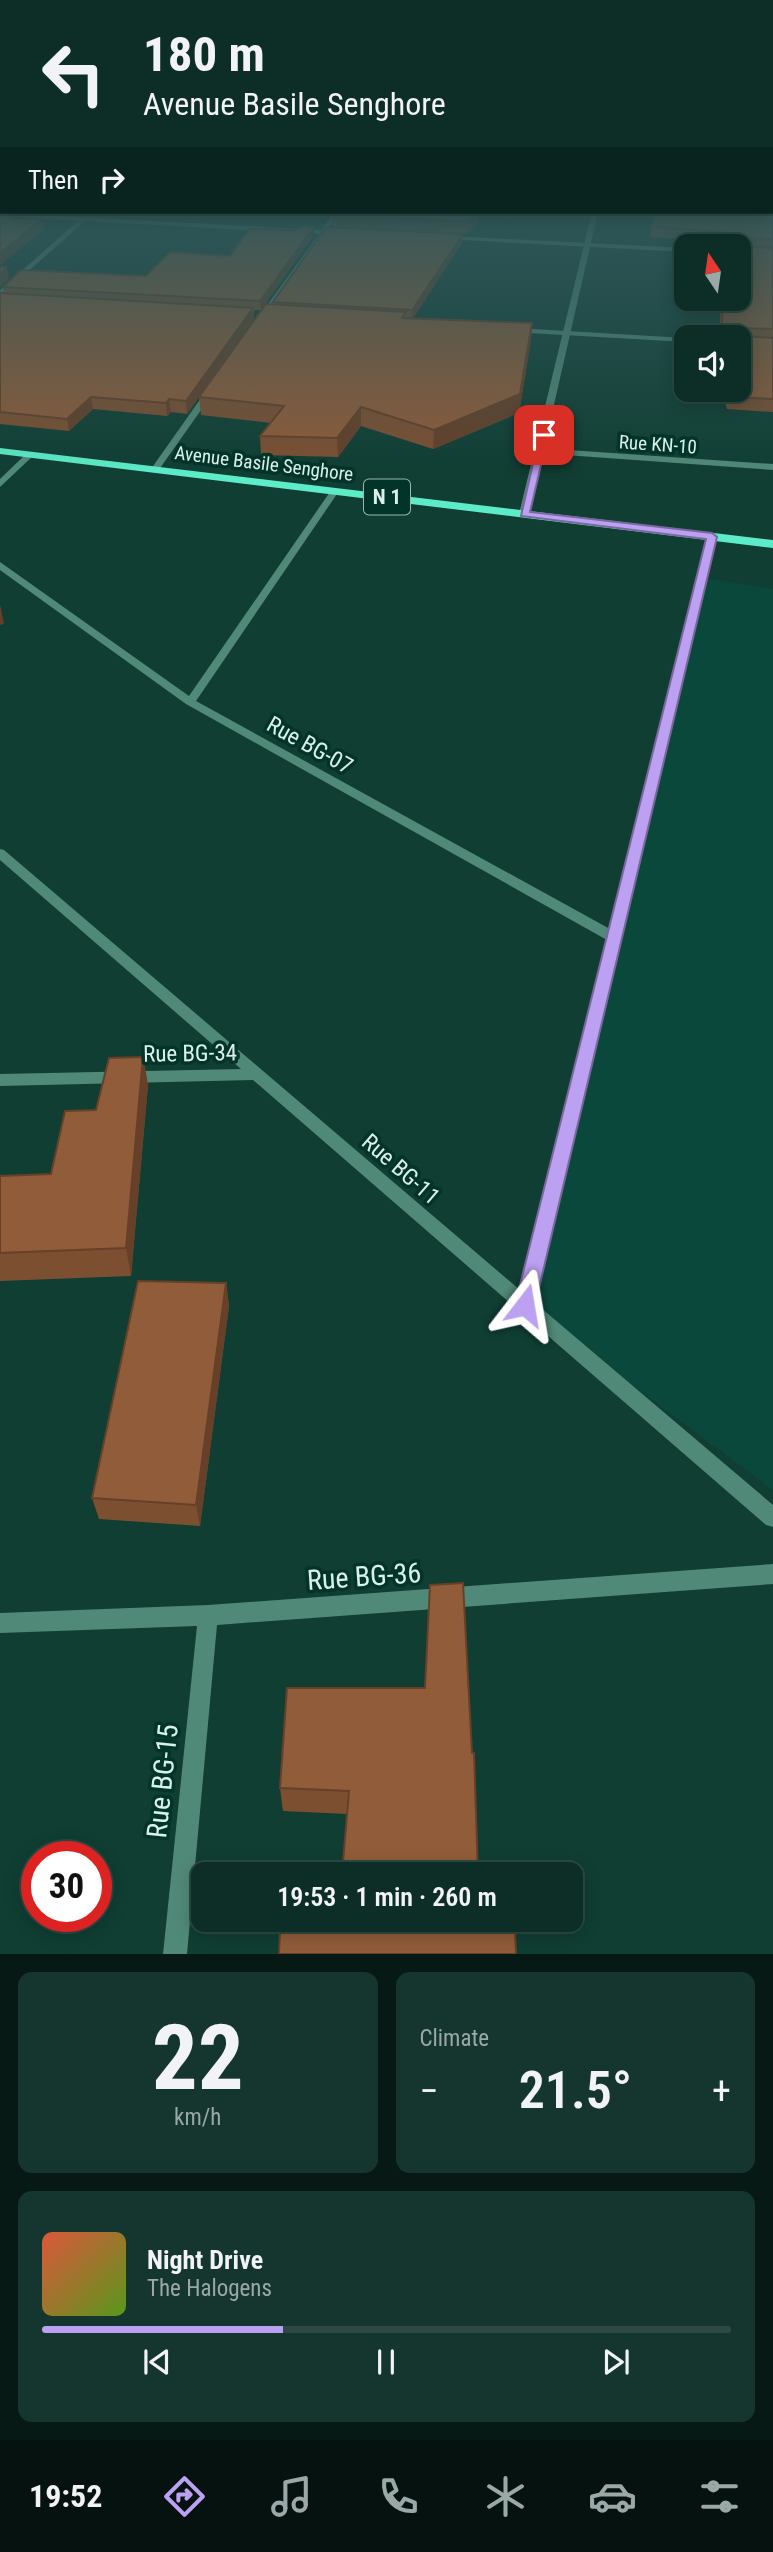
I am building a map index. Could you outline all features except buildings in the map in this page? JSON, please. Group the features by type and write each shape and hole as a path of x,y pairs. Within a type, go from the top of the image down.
{"highway":[{"name":"Avenue Basile Senghore","path":"0,450 773,544"}],"street":[{"path":"256,326 280,292"},
{"path":"524,514 576,292"},
{"path":"0,300 14,301"},
{"path":"250,314 278,316"},
{"path":"511,329 674,339"},
{"path":"155,469 217,381"},
{"name":"Rue KN-10","path":"540,451 773,467"},
{"path":"0,484 31,454"},
{"path":"190,702 335,491"},
{"path":"525,1305 712,537"},
{"name":"Rue BG-07","path":"0,565 190,702 615,938"},
{"name":"Rue BG-11","path":"0,853 773,1518"},
{"name":"Rue BG-34","path":"0,1080 255,1074"},
{"name":"Rue BG-36","path":"0,1623 208,1615 773,1574"},
{"name":"Rue BG-15","path":"175,1954 208,1615"}],"shaded area":[{"path":"702,578 773,589 773,1490 525,1305"}],"route":[{"path":"525,1305 712,537 524,514 544,435"}]}
